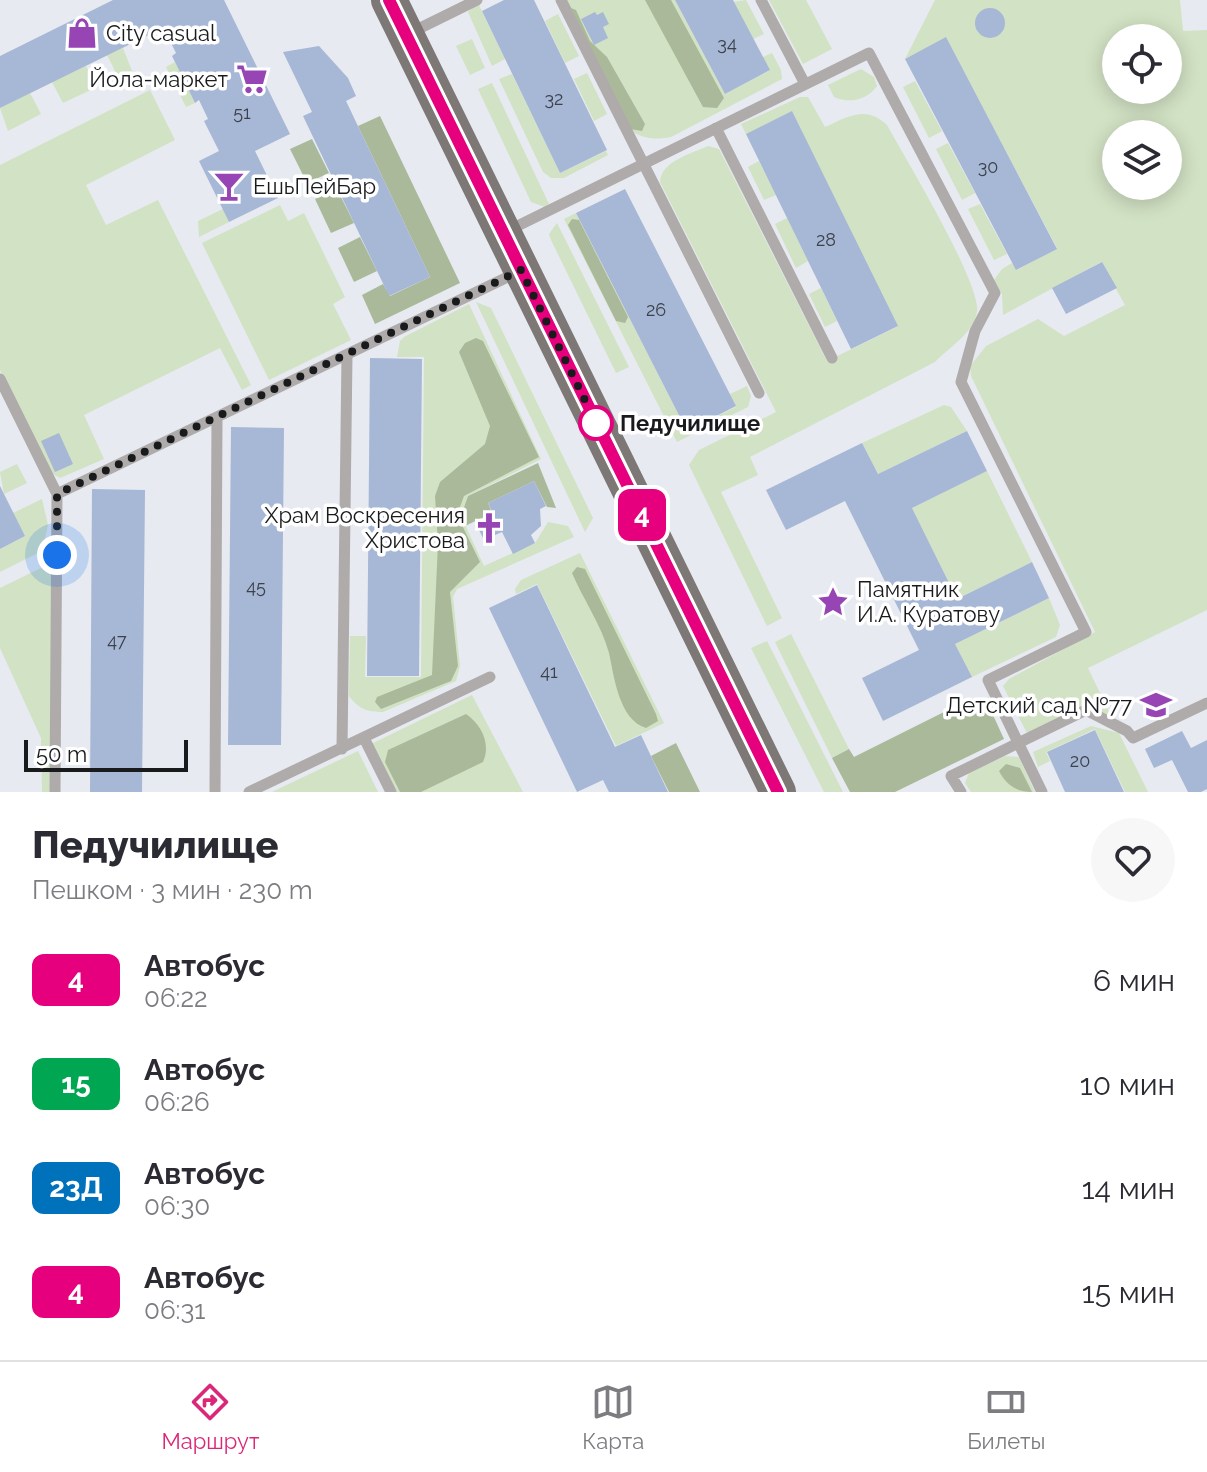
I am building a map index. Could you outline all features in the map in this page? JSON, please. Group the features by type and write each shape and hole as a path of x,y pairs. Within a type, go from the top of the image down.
{"main road":[{"path":"389,0 778,792"}],"lane":[{"path":"406,35 477,0"},
{"path":"561,0 759,393"},
{"path":"761,0 805,84"},
{"path":"503,233 869,53 995,293 975,331 961,382 1086,632 988,680 1042,792"},
{"path":"716,128 832,358"},
{"path":"57,494 521,270"},
{"path":"342,749 347,355"},
{"path":"0,379 57,494 55,792"},
{"path":"215,792 217,417"},
{"path":"249,792 490,677"},
{"path":"961,792 951,776 1086,710 1127,731 1133,738 1207,703"},
{"path":"364,738 391,792"}],"green space":[{"path":"564,0 675,0 725,94 769,71 763,57 772,53 782,79 671,137 640,135 629,130"},
{"path":"645,0 671,0 724,98 717,108 703,107"},
{"path":"746,0 764,34 753,39 733,2"},
{"path":"769,0 806,0 832,49 803,64"},
{"path":"935,0 1180,0 1183,31 1207,30 1207,610 1088,668 1111,716 1092,708 1027,733 1003,686 1009,679 1095,632 971,376 970,366 986,346 1038,319 1064,336 1125,305 1101,262 1003,315 1002,294 994,280 1002,269 1012,263 1017,270 1057,248 946,38 905,59"},
{"path":"478,3 505,59 492,66 468,12"},
{"path":"571,8 576,10 590,41 607,57 645,124 642,131 630,129"},
{"path":"558,14 579,56 565,63 545,21"},
{"path":"472,39 485,68 470,75 456,46"},
{"path":"123,48 132,71 118,77 107,55"},
{"path":"175,62 195,103 186,107 166,67"},
{"path":"86,66 97,87 63,103 52,82"},
{"path":"861,69 874,77 877,86 873,91 858,99 834,97 828,85"},
{"path":"587,73 607,114 594,121 574,79"},
{"path":"512,74 560,173 606,151 608,155 564,178 551,178 543,172 499,79"},
{"path":"915,81 942,131 929,138 903,87"},
{"path":"492,83 549,204 545,207 531,202 478,89"},
{"path":"150,90 175,140 86,185 106,225 158,200 251,385 242,390 220,348 84,415 104,459 60,478 51,473 0,370 0,165"},
{"path":"30,93 41,114 8,131 0,108"},
{"path":"800,97 808,97 825,127 857,114 872,115 887,125 955,249 975,297 977,312 966,334 935,362 750,457 758,475 721,492 782,618 767,626 689,465 699,450 776,412 660,182 666,169 678,159 708,146 719,149 827,361 897,327 792,112 746,134 741,124"},
{"path":"380,116 460,283 375,324 362,295 383,284 390,296 430,277 358,126"},
{"path":"312,139 329,173 307,183 290,149"},
{"path":"948,143 975,193 962,200 936,149"},
{"path":"759,161 776,195 764,200 748,167"},
{"path":"337,189 354,223 331,233 315,199"},
{"path":"980,204 1007,254 994,260 968,209"},
{"path":"280,205 288,221 304,213 345,297 333,304 351,340 269,380 202,243"},
{"path":"223,209 229,222 199,237 198,221"},
{"path":"576,213 687,431 736,407 730,394 747,386 751,396 748,407 677,442 564,219"},
{"path":"787,218 808,261 796,268 775,224"},
{"path":"572,219 579,220 628,317 625,323 616,321 568,225"},
{"path":"557,223 629,367 616,373 551,240 549,234"},
{"path":"360,237 377,271 354,282 338,248"},
{"path":"821,288 837,321 825,327 809,294"},
{"path":"476,302 491,308 593,518 585,532"},
{"path":"469,304 541,459 468,496 461,516 484,566 535,543 548,522 568,526 574,537 457,589 453,597 460,666 456,681 383,712 368,710 349,696 350,636 366,636 365,677 421,677 424,357 397,357 400,341"},
{"path":"476,338 483,341 539,457 464,496 457,515 480,562 450,592 458,666 451,681 381,709 375,702 377,697 432,675 438,543 435,496 440,482 485,444 490,426 459,352 465,343"},
{"path":"944,405 951,407 967,431 878,474 862,443"},
{"path":"538,463 556,508 547,507 534,481 488,503 492,513 465,526 461,516 468,496"},
{"path":"17,464 27,483 4,494 0,472"},
{"path":"987,471 1032,562 957,599 912,508"},
{"path":"42,499 48,525 42,551 0,572 0,549 25,536 13,513"},
{"path":"580,553 664,723 616,746 537,584 516,594 515,589 521,580"},
{"path":"577,567 585,569 656,714 658,721 646,728 630,716 619,696 606,643 572,573"},
{"path":"41,568 49,570 52,576 51,792 42,792 41,738 0,648 0,588"},
{"path":"1049,598 1060,625 1056,637 972,677 955,644"},
{"path":"791,634 849,749 832,758 775,642"},
{"path":"767,641 843,792 824,792 751,648"},
{"path":"472,695 523,792 395,792 371,744"},
{"path":"972,698 987,702 1004,739 895,792 850,792 832,758 849,749 854,757"},
{"path":"466,714 484,735 486,748 483,762 421,792 400,792 385,762 388,750"},
{"path":"1091,726 1119,733 1148,792 1125,792 1095,729 1046,752 1050,761 1038,767 1033,752"},
{"path":"676,743 700,792 669,792 651,756"},
{"path":"358,751 378,792 272,792"},
{"path":"1005,756 1019,757 1035,792 971,792 965,783 969,773"},
{"path":"1006,764 1020,768 1032,792 1017,789 1005,780 999,771"}],"building":[{"path":"113,0 224,0 290,134 255,151 278,198 229,222 199,161 219,151 204,121 208,119 199,100 195,103 172,56 176,53 168,37 164,40 159,30 0,108 0,56"},
{"path":"504,0 534,0 607,150 560,173 482,11"},
{"path":"675,0 733,0 770,70 725,94"},
{"path":"990,8 1001,12 1005,23 1001,34 990,38 979,34 975,23 979,12"},
{"path":"595,12 597,15 603,12 609,24 603,27 608,38 594,45 581,19"},
{"path":"946,37 1057,249 1016,270 905,59"},
{"path":"319,46 348,78 356,96 346,101 430,277 389,296 303,116 312,112 283,52"},
{"path":"792,111 898,326 851,349 746,134"},
{"path":"625,189 736,406 687,431 576,213"},
{"path":"1102,262 1117,288 1066,314 1052,288"},
{"path":"370,358 422,359 419,676 367,676"},
{"path":"231,427 284,428 281,745 228,745"},
{"path":"967,431 987,471 912,508 957,599 1032,562 1049,598 955,644 972,677 883,721 862,678 919,650 845,501 786,530 766,490 862,443 878,474"},
{"path":"59,433 73,464 55,472 41,441"},
{"path":"534,481 546,506 540,509 541,526 531,535 535,543 513,554 502,532 484,540 475,522 493,514 488,503"},
{"path":"0,486 25,536 0,549"},
{"path":"92,489 145,490 142,792 90,792"},
{"path":"537,585 615,747 641,735 668,792 609,792 603,780 577,792 489,608"},
{"path":"1095,730 1124,792 1065,792 1047,752"},
{"path":"1182,731 1191,748 1207,740 1207,789 1201,792 1188,792 1172,760 1154,768 1145,749"}],"bus line":[{"name":"4","path":"389,0 778,792"}],"place":[{"name":"City сasual","path":"82,33"},
{"name":"Йола-маркет","path":"252,79"},
{"name":"ЕшьПейБар","path":"229,186"},
{"name":"Педучилище","path":"596,423"},
{"name":"Храм Воскресения Христова","path":"489,528"},
{"name":"Памятник И.А. Куратову","path":"833,602"},
{"name":"Детский сад №77","path":"1156,705"}],"route":[{"path":"57,555 57,494 521,270 602,435 596,423"}]}
